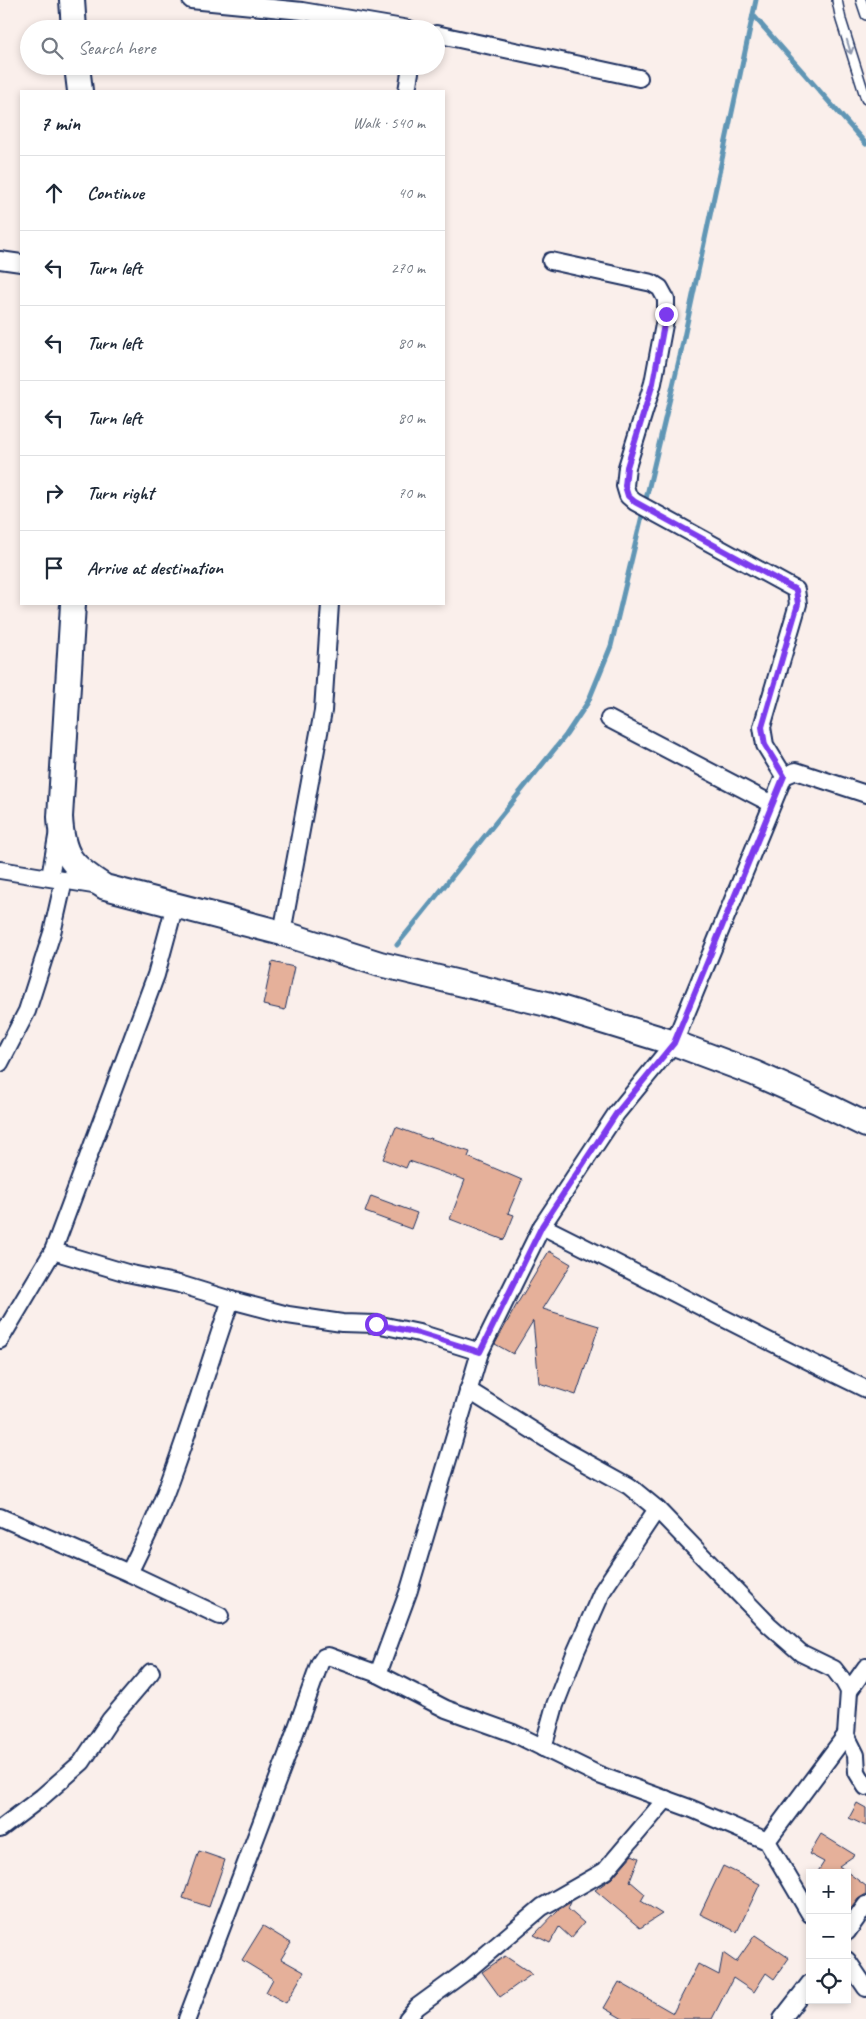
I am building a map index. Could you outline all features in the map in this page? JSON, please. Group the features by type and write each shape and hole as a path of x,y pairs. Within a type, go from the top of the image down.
{"street":[{"path":"72,0 73,20"},
{"path":"191,0 302,11 356,20"},
{"path":"445,36 639,78"},
{"path":"79,75 80,90"},
{"path":"407,90 410,75"},
{"path":"0,260 20,263"},
{"path":"551,261 652,283 660,288 666,299 666,314 653,383 627,467 625,486 628,496 635,502 796,590 798,604 762,727 765,745 784,776"},
{"path":"0,1063 27,1011 52,933 74,605"},
{"path":"282,933 312,779 323,711 330,605"},
{"path":"609,719 772,804"},
{"path":"378,1674 409,1590 480,1352 542,1226 616,1114 674,1043 784,776 796,771 866,794"},
{"path":"60,817 61,838 73,864 105,887"},
{"path":"0,870 105,887 282,933 380,964 547,1004 674,1043 754,1073 817,1101 866,1126"},
{"path":"0,1340 53,1251 156,975 175,905"},
{"path":"542,1226 789,1352 866,1388"},
{"path":"53,1251 127,1273 179,1284 288,1315 342,1323 376,1324 419,1333 480,1352"},
{"path":"130,1573 161,1504 231,1300"},
{"path":"468,1390 564,1450 629,1486 657,1509 770,1625 801,1653 834,1669 849,1691"},
{"path":"543,1748 555,1704 603,1590 657,1509"},
{"path":"0,1517 130,1573 220,1616"},
{"path":"187,2019 320,1663 324,1657 333,1656 378,1674 446,1709 513,1733 599,1775 666,1799 767,1841 806,1907"},
{"path":"866,1666 849,1691 846,1735 856,1755 857,1772 866,1787"},
{"path":"0,1829 42,1797 82,1762 110,1720 151,1672"},
{"path":"767,1841 846,1735"},
{"path":"407,2019 417,2007 469,1968 542,1907 605,1871 666,1799"},
{"path":"851,1926 866,1905"},
{"path":"851,1966 866,1988"},
{"path":"782,2019 806,1988"}],"lane":[{"path":"836,0 851,56 866,99"},
{"path":"861,0 866,16"}],"building":[{"path":"272,962 294,967 285,1010 263,1005"},
{"path":"396,1127 470,1152 468,1157 522,1180 508,1213 514,1215 504,1240 450,1219 465,1180 409,1161 406,1168 383,1159"},
{"path":"371,1196 417,1213 411,1229 365,1212"},
{"path":"549,1251 571,1264 543,1309 599,1326 576,1395 539,1383 533,1321 513,1354 495,1344"},
{"path":"857,1803 866,1808 866,1826 849,1818"},
{"path":"821,1834 855,1855 839,1866 843,1869 820,1869 824,1862 809,1854"},
{"path":"199,1851 225,1860 209,1907 183,1898"},
{"path":"632,1855 639,1858 630,1881 645,1894 641,1901 662,1914 640,1928 595,1890 612,1878"},
{"path":"723,1866 760,1884 737,1932 700,1914"},
{"path":"851,1875 866,1886 866,1894 858,1899 851,1909"},
{"path":"571,1902 568,1909 584,1923 571,1938 559,1927 550,1943 534,1935 558,1910"},
{"path":"263,1926 291,1943 281,1959 304,1972 286,2003 266,1992 273,1979 242,1960"},
{"path":"755,1935 789,1958 774,1979 766,1973 754,1992 733,1978 712,2019 623,2019 604,2008 619,1982 673,2013 698,1964 719,1975 723,1953 736,1962"},
{"path":"505,1956 532,1974 500,1997 482,1972"}],"waterway":[{"path":"397,945 566,735 588,702 611,646 680,356 756,0"},
{"path":"753,15 866,144"}],"route":[{"path":"376,1324 419,1333 480,1352 542,1226 616,1114 674,1043 784,776 765,745 762,727 798,604 796,590 635,502 628,496 625,486 627,467 653,383 666,314"}]}
